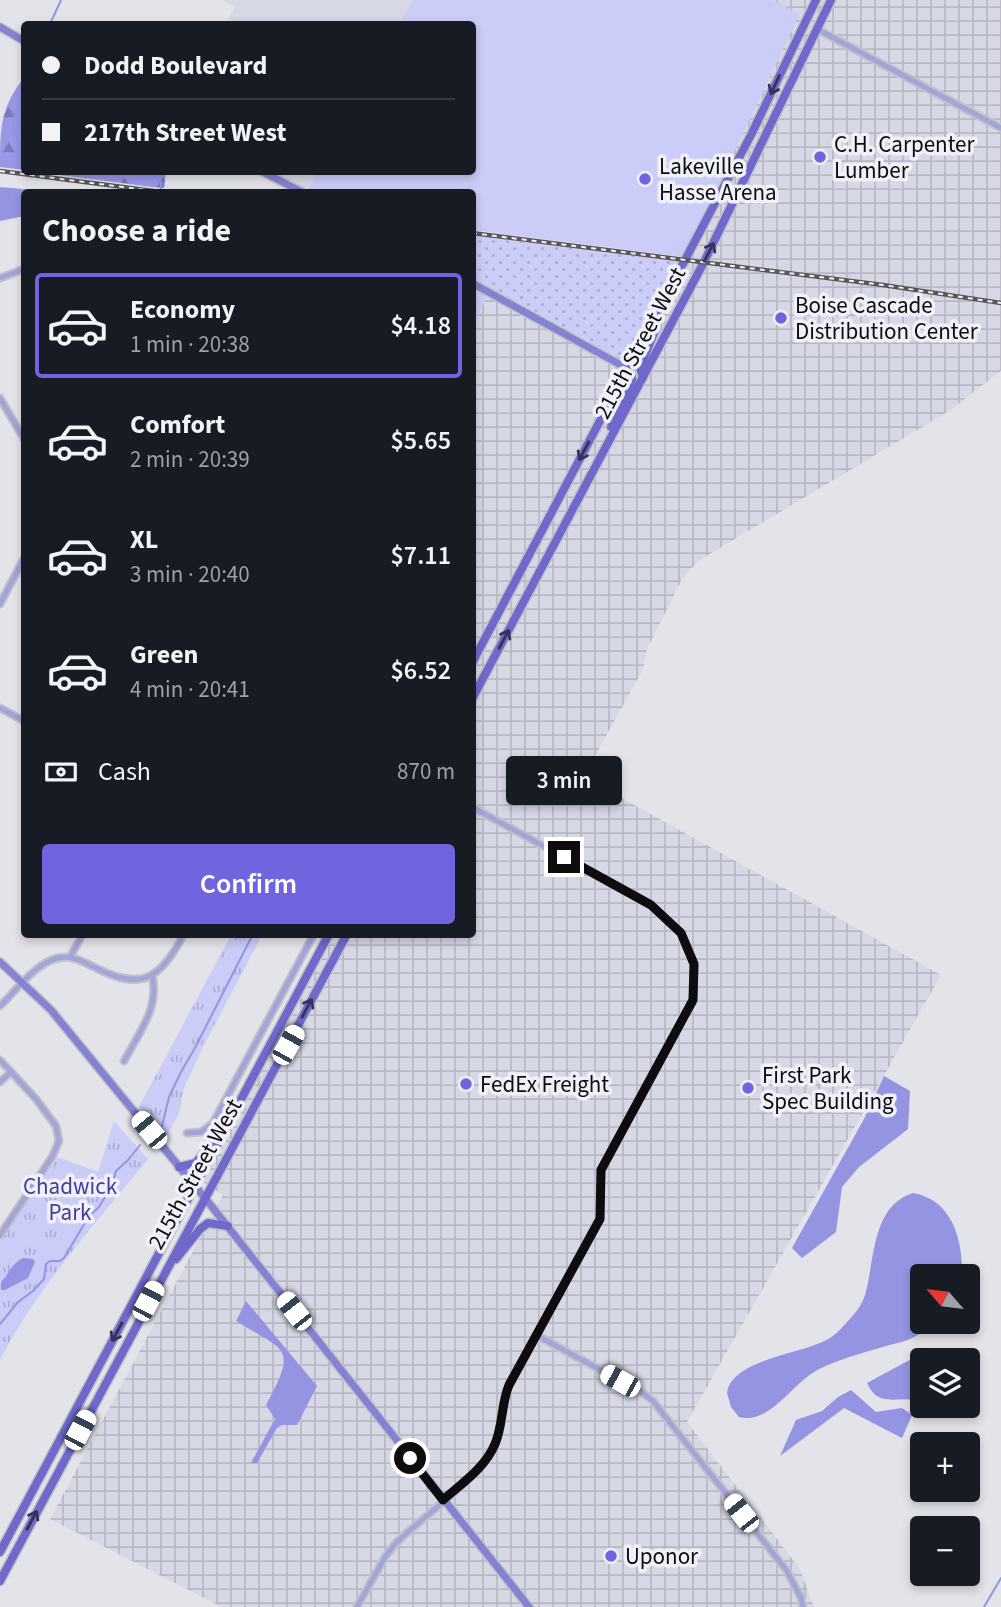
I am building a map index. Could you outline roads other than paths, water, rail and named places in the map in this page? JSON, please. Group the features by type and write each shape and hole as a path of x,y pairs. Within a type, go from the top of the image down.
{"main road":[{"name":"215th Street West","path":"476,655 666,299 751,135 816,0"},
{"name":"215th Street West","path":"476,692 719,233 831,0"},
{"path":"0,27 21,39"},
{"path":"269,175 296,189"},
{"path":"476,286 628,369 632,374 632,380 606,436 600,459"},
{"path":"643,377 640,368 666,299"},
{"name":"215th Street West","path":"0,1552 327,938"},
{"name":"215th Street West","path":"0,1581 345,938"},
{"path":"0,962 51,1010 205,1197 529,1607"},
{"path":"180,1167 196,1163 244,1096"},
{"path":"159,1281 200,1228 208,1223 228,1226"}],"street":[{"path":"817,29 1001,128"},
{"path":"0,278 21,270"},
{"path":"0,398 21,434"},
{"path":"0,604 21,564"},
{"path":"0,587 7,591"},
{"path":"0,708 21,719"},
{"path":"357,1607 385,1557 396,1543 485,1463 496,1443 509,1385 600,1219 601,1170 693,1000 694,964 681,933 651,905 476,809"},
{"path":"70,957 81,938"},
{"path":"0,1006 45,963 55,958 70,957 122,979 132,980 158,973 170,960 182,938"},
{"name":"215th Street West","path":"187,1133 201,1132 213,1123 312,938"},
{"path":"124,1061 154,1002 152,975"},
{"path":"0,1060 56,1126 59,1141 52,1157 0,1234"},
{"path":"0,1082 11,1072"},
{"path":"536,1335 653,1401 787,1570 803,1607"}],"water":[{"path":"0,187 22,189 21,217 0,221"},
{"path":"884,1076 910,1091 908,1129 859,1167 842,1187 836,1232 802,1258 792,1248 864,1119"},
{"path":"913,1193 938,1204 953,1224 960,1249 962,1264 910,1264 910,1334 920,1334 820,1369 803,1380 769,1411 749,1418 739,1417 731,1407 727,1393 731,1382 740,1373 767,1360 826,1340 839,1331 855,1313 865,1295 882,1222 899,1200"},
{"path":"23,1258 33,1259 35,1262 28,1278 1,1290 1,1282"},
{"path":"246,1301 317,1386 297,1425 282,1425 277,1428 257,1463 251,1463 275,1419 266,1405 284,1361 282,1352 276,1346 236,1321"},
{"path":"910,1360 910,1400 881,1398 867,1383"},
{"path":"851,1390 876,1412 902,1408 910,1414 911,1418 902,1438 844,1408 780,1456 796,1420 822,1411"}],"waterway":[{"path":"51,21 61,0"},
{"path":"21,101 13,125 21,145"},
{"path":"153,175 161,182 161,189"},
{"path":"162,1126 169,1097 251,938"},
{"path":"0,1324 18,1302 44,1279 46,1264 64,1258 89,1216 99,1207 112,1185 116,1171 140,1145"},
{"path":"984,1607 1001,1578"}],"railway":[{"path":"0,171 21,174"},
{"path":"31,175 138,189"},
{"path":"476,234 883,285 1001,303"}],"place":[{"name":"C.H. Carpenter Lumber","path":"820,157"},
{"name":"Lakeville Hasse Arena","path":"645,179"},
{"name":"Boise Cascade Distribution Center","path":"781,318"},
{"name":"FedEx Freight","path":"466,1084"},
{"name":"First Park Spec Building","path":"748,1088"},
{"name":"Uponor","path":"611,1556"}],"park label":[{"name":"Chadwick Park","path":"70,1199"}]}
